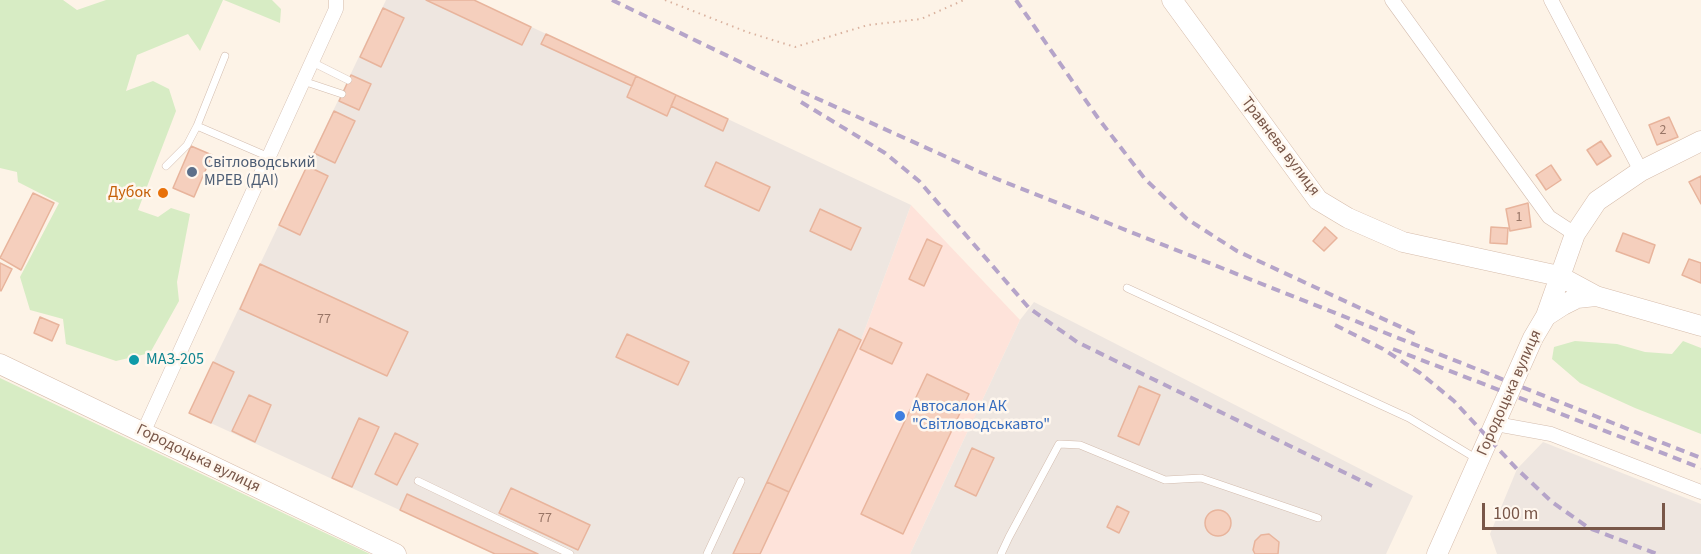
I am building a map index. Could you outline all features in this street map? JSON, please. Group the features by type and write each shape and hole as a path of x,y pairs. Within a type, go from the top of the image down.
{"main road":[{"name":"Травнева вулиця","path":"1172,0 1318,200 1348,218 1403,242 1559,276 1596,296"},
{"path":"1546,316 1575,234 1597,201 1641,171 1701,141"},
{"name":"Городоцька вулиця","path":"1437,554 1533,338 1546,316 1578,298 1596,296 1701,326"},
{"name":"Городоцька вулиця","path":"0,364 396,554"}],"street":[{"path":"143,433 336,9 336,0"},
{"path":"1392,0 1549,217 1575,234"},
{"path":"1551,0 1641,171"},
{"path":"1496,424 1551,434 1701,492"}],"lane":[{"path":"166,166 187,145 225,56"},
{"path":"312,62 348,80"},
{"path":"303,81 342,94"},
{"path":"197,126 269,157"},
{"path":"1127,288 1409,418 1479,460"},
{"path":"1001,554 1059,444 1080,445 1165,480 1201,478 1318,518"},
{"path":"418,481 570,554"},
{"path":"707,554 741,482"}],"path":[{"path":"665,0 747,32 795,47 868,25 921,19 964,0"}],"shaded area":[{"path":"386,0 474,0 911,205 861,340 760,554 495,554 189,413"},
{"name":"Автосалон АК \"Світловодськавто\"","path":"911,205 1020,320 910,554 760,554 861,340"},
{"path":"1034,302 1413,496 1386,554 910,554 1020,320"},
{"path":"1543,442 1701,504 1701,554 1497,554 1490,534 1517,469"}],"green space":[{"path":"0,0 63,0 77,10 106,0 223,0 200,51 188,34 137,55 126,91 153,81 169,89 176,111 138,210 158,217 171,208 190,214 177,282 179,301 150,353 116,361 66,344 63,319 30,310 20,277 59,203 18,182 17,172 0,168"},
{"path":"224,0 272,0 281,9 280,23"},
{"path":"1575,341 1617,344 1645,352 1672,354 1683,341 1701,348 1701,434 1580,383 1552,359 1554,347"},
{"path":"0,378 321,531 370,554 0,554"}],"building":[{"path":"426,0 474,0 531,27 522,45"},
{"path":"383,8 404,18 381,67 360,57"},
{"path":"546,34 636,76 632,86 541,44"},
{"path":"351,75 371,84 359,110 339,101"},
{"path":"636,76 676,95 667,116 627,97"},
{"path":"676,95 728,119 723,131 671,106"},
{"path":"334,111 355,121 335,163 314,153"},
{"path":"1669,117 1678,137 1657,145 1649,125"},
{"path":"1601,141 1611,156 1597,165 1587,150"},
{"name":"Світловодський МРЕВ (ДАІ)","path":"191,146 212,155 194,197 173,188"},
{"path":"716,162 770,187 759,211 705,186"},
{"path":"1551,165 1561,180 1546,190 1536,175"},
{"path":"307,166 328,176 300,235 279,225"},
{"path":"1701,176 1701,204 1689,182"},
{"path":"33,193 54,203 21,270 0,258"},
{"path":"1528,203 1531,227 1510,231 1506,209"},
{"path":"820,209 861,228 851,250 810,231"},
{"path":"1325,227 1337,238 1324,251 1313,241"},
{"path":"1491,227 1508,228 1507,244 1490,243"},
{"path":"1623,233 1655,245 1649,263 1616,251"},
{"path":"927,239 942,246 924,286 909,279"},
{"path":"1689,259 1701,263 1701,283 1682,275"},
{"path":"0,263 12,269 1,291 0,290"},
{"path":"260,264 408,332 387,376 240,309"},
{"path":"40,317 59,325 52,341 34,333"},
{"path":"870,328 902,343 892,364 860,349"},
{"path":"839,329 861,340 789,492 767,482"},
{"path":"627,334 689,362 678,385 616,357"},
{"path":"213,362 234,372 211,423 189,413"},
{"path":"927,374 969,394 903,534 861,514"},
{"path":"1139,386 1160,395 1139,445 1118,436"},
{"path":"249,395 271,405 255,442 232,431"},
{"path":"359,418 379,427 352,487 332,478"},
{"path":"395,433 418,444 397,485 375,474"},
{"path":"972,448 994,458 976,496 955,486"},
{"path":"767,482 789,492 760,554 733,554"},
{"path":"511,488 590,525 578,550 499,513"},
{"path":"407,494 538,554 495,554 400,510"},
{"path":"1117,506 1129,512 1119,533 1107,527"},
{"path":"1218,510 1227,514 1231,523 1227,532 1218,536 1209,532 1205,523 1209,514"},
{"path":"1269,534 1279,542 1278,554 1255,554 1253,550 1255,541 1261,535"}],"railway":[{"path":"612,0 796,89 982,173 1701,458"},
{"path":"1016,0 1098,118 1145,179 1187,219 1237,251 1418,335"},
{"path":"801,102 885,153 919,181 1029,308 1077,342 1372,486"},
{"path":"1335,325 1383,349 1420,373 1454,401 1517,469 1552,502 1589,528 1657,554"},
{"path":"1393,349 1701,468"}],"place":[{"name":"Світловодський МРЕВ (ДАІ)","path":"192,172"},
{"name":"Дубок","path":"163,193"},
{"name":"МАЗ-205","path":"134,360"},
{"name":"Автосалон АК \"Світловодськавто\"","path":"900,416"}]}
